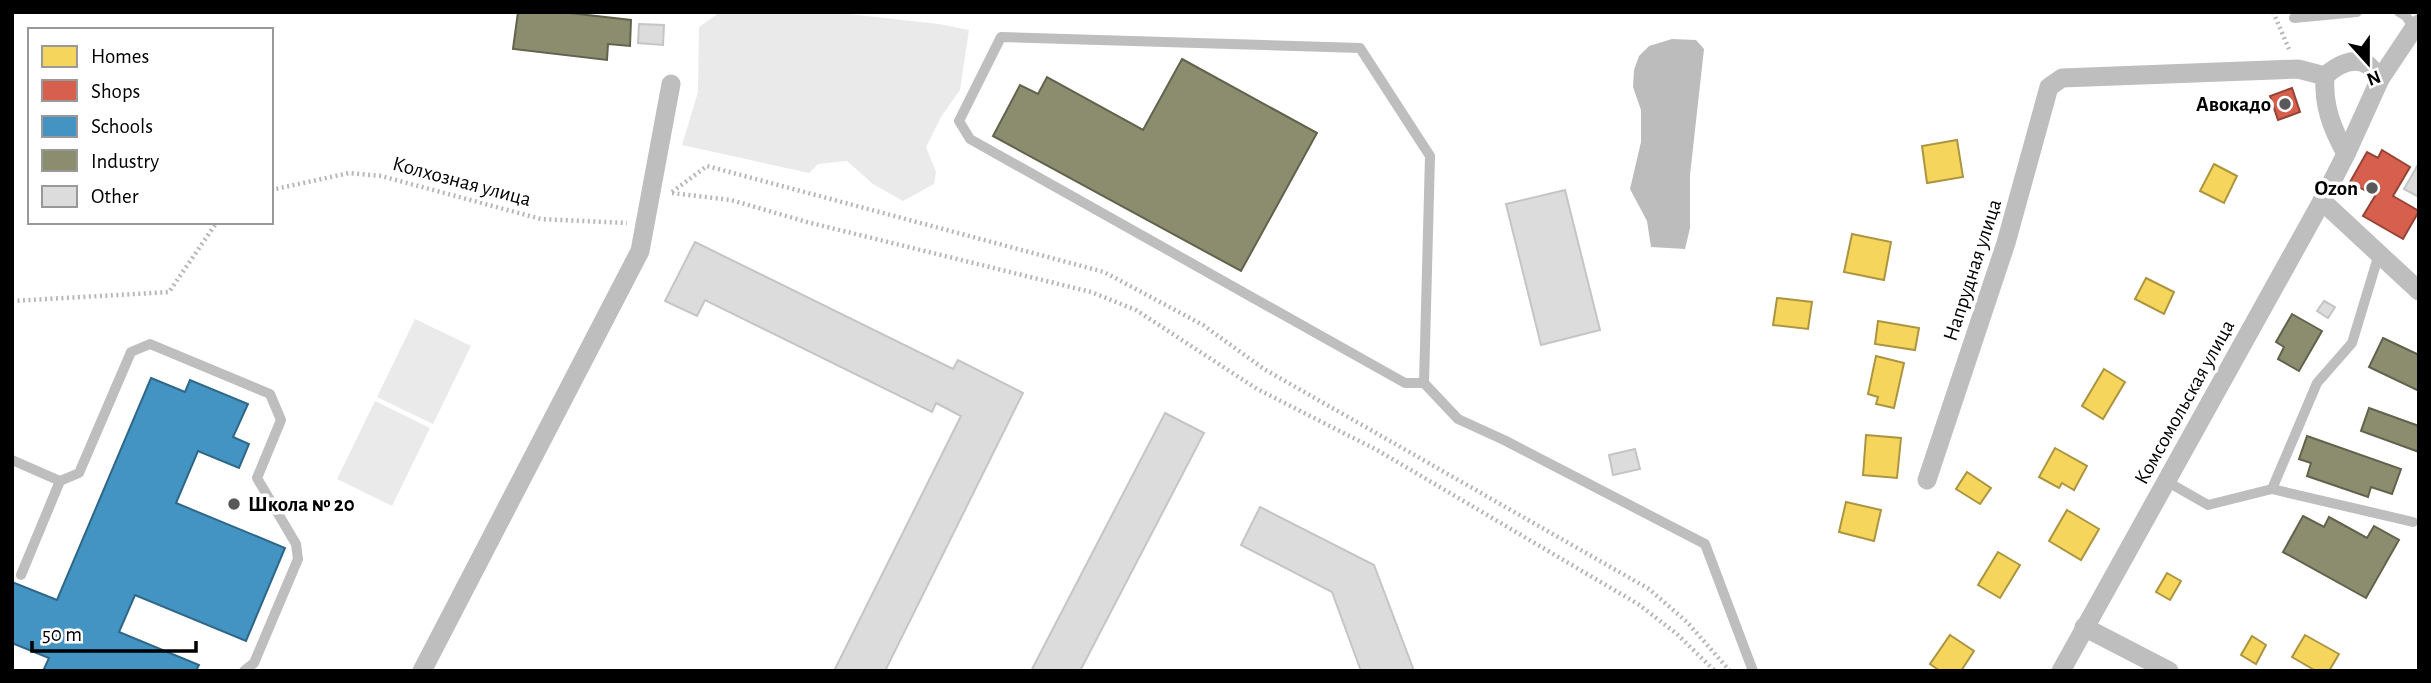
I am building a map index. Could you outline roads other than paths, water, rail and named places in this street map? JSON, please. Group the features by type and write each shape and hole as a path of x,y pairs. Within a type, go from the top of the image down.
{"street":[{"name":"Комсомольская улица","path":"2061,671 2322,201 2380,79 2416,26"},
{"path":"2346,154 2327,114 2325,76 2344,63 2357,62 2368,65 2380,79"},
{"name":"Напрудная улица","path":"1927,480 2006,243 2049,88 2062,78 2298,69 2325,76"},
{"path":"422,671 640,251 671,84"},
{"path":"2322,201 2419,290"},
{"path":"2084,627 2169,671"}],"lane":[{"path":"2294,18 2357,12"},
{"path":"2399,12 2416,26"},
{"path":"1424,383 1405,383 970,139 959,121 1001,37 1360,48 1430,156 1424,383 1458,419 1705,544 1753,671"},
{"path":"2272,489 2317,383 2352,343 2379,254"},
{"path":"21,575 60,481 79,473 131,352 150,344 270,394 281,420 257,478 296,544 298,559 254,663 244,671"},
{"path":"12,460 60,481"},
{"path":"2166,480 2208,505 2272,489 2413,522"}],"place":[{"name":"Авокадо","path":"2285,104"},
{"name":"Ozon","path":"2372,188"},
{"name":"Школа № 20","path":"234,504"}]}
